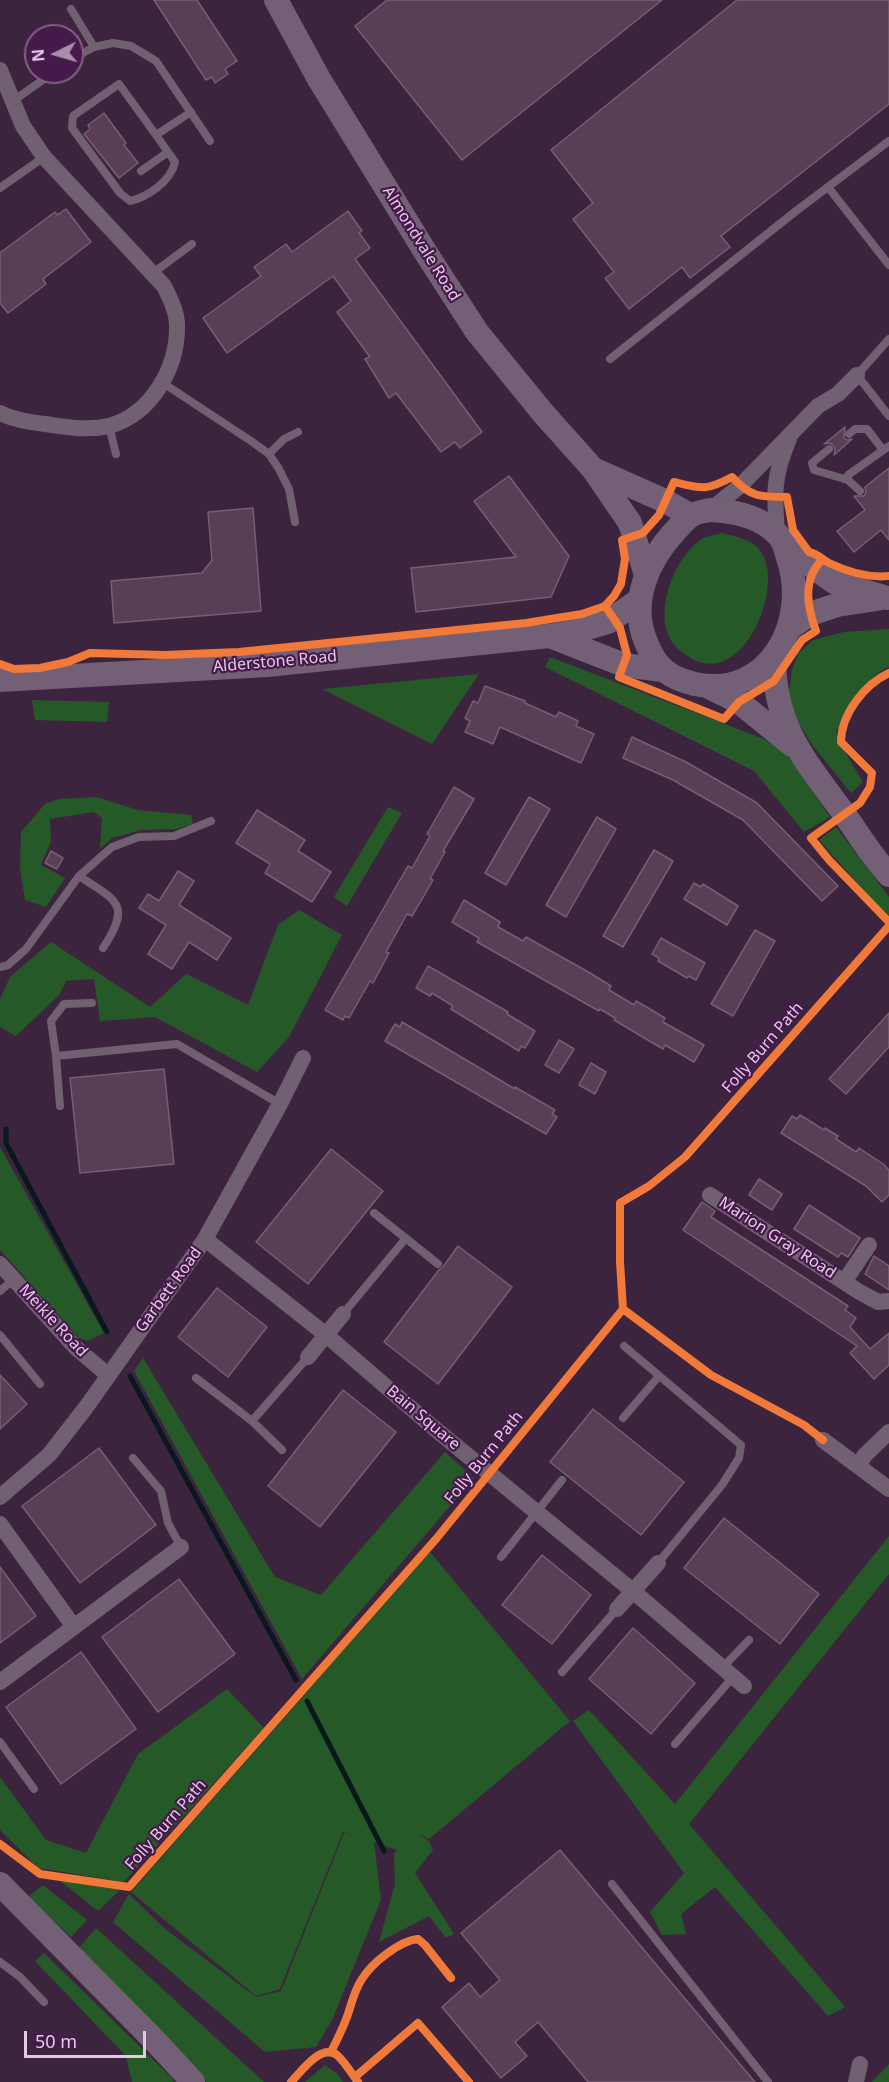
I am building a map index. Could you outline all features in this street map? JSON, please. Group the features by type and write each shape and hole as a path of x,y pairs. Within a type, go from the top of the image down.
{"street":[{"name":"Almondvale Road","path":"276,0 319,80 477,332 543,413 593,469 630,524 646,575"},
{"path":"0,70 23,126 44,157 164,286 172,302 178,323 175,352 163,383 143,406 129,417 109,426 65,428 1,416"},
{"path":"798,750 739,702 709,687 682,681 662,670 646,644 639,624 639,600 646,575 657,554 700,513 740,486 818,406 838,394 857,375"},
{"path":"709,687 725,686 751,675 774,658 790,628 795,591 792,568 780,537 775,486 781,459 794,430"},
{"name":"Almondvale Road","path":"593,469 666,501 700,513"},
{"path":"700,513 731,511 753,518 780,537 834,582 888,598"},
{"path":"790,628 810,614 837,605 888,598"},
{"name":"Alderstone Road","path":"0,680 267,665 549,636 608,622 639,600"},
{"name":"Alderstone Road","path":"549,636 624,665 662,670"},
{"path":"774,658 774,681 781,711 798,750 889,875"},
{"name":"Garbett Road","path":"0,1497 49,1455 205,1239 303,1058"},
{"name":"Marion Gray Road","path":"710,1194 844,1282 878,1302 889,1301"},
{"name":"Bain Square","path":"205,1239 325,1334 434,1428 634,1592 733,1677"},
{"name":"Marion Gray Road","path":"844,1282 868,1245"},
{"name":"Meikle Road","path":"0,1264 76,1348 108,1375"},
{"path":"308,1357 343,1314"},
{"path":"858,1466 865,1455 889,1432"},
{"path":"823,1440 889,1489"},
{"path":"0,1524 74,1627"},
{"path":"0,1682 181,1547"},
{"path":"617,1609 658,1563"},
{"path":"0,1884 194,2082"},
{"path":"856,2082 860,2064"}],"lane":[{"path":"71,9 94,46"},
{"path":"84,52 94,46 113,43 131,46 156,61 210,141"},
{"path":"13,101 37,84"},
{"path":"119,84 156,135 175,162 173,170 166,179 140,199 129,201 120,193 72,128 73,116 119,84"},
{"path":"156,135 191,112"},
{"path":"610,359 889,141"},
{"path":"141,171 168,152"},
{"path":"0,188 44,157"},
{"path":"828,187 889,265"},
{"path":"153,273 192,244"},
{"path":"889,339 857,375 889,416"},
{"path":"163,383 269,454 289,489 295,522"},
{"path":"109,426 116,454"},
{"path":"848,480 848,475 886,448 867,429 855,429 849,434"},
{"path":"269,454 284,440 298,432"},
{"path":"829,449 812,463 814,470 848,480 860,491"},
{"path":"0,967 8,965 26,949 79,876 112,847 140,837 174,836 211,821"},
{"path":"79,876 110,896 117,905 119,917 116,929 103,948"},
{"path":"60,1106 51,1021 64,1005 92,1003"},
{"path":"56,1056 177,1044 280,1104"},
{"path":"374,1213 438,1264"},
{"path":"343,1314 406,1238"},
{"path":"0,1291 14,1279"},
{"path":"0,1335 40,1384"},
{"path":"624,1346 741,1445 739,1458 722,1485 658,1563"},
{"path":"252,1420 308,1357"},
{"path":"623,1418 659,1376"},
{"path":"196,1378 252,1420 282,1450"},
{"path":"134,1458 161,1491 168,1523 181,1547"},
{"path":"501,1557 562,1480"},
{"path":"562,1672 617,1609"},
{"path":"675,1744 733,1677 749,1640"},
{"path":"0,1742 33,1790"},
{"path":"612,1884 768,2082"},
{"path":"331,2052 363,1977 385,1955 406,1940 418,1939 451,1978"},
{"path":"0,1962 20,1977 44,2002"},
{"path":"291,2082 321,2053 331,2052 338,2055 356,2080 418,2024 469,2082"}],"green space":[{"path":"722,533 744,539 756,546 765,561 768,581 765,604 756,627 743,647 726,660 707,664 686,655 675,646 668,634 665,605 674,575 690,549 702,539"},
{"path":"889,629 889,667 864,686 836,732 839,742 863,782 851,793 813,746 794,715 789,691 792,670 798,654 813,640 844,632"},
{"path":"550,657 764,739 786,753 830,817 804,832 754,771 545,667"},
{"path":"479,674 432,744 322,689"},
{"path":"32,700 109,702 107,722 35,720"},
{"path":"96,797 138,810 191,815 193,824 176,829 141,830 112,838 100,849 102,818 94,812 50,819 51,841 41,865 65,878 46,907 25,900 20,869 21,832 45,804 59,799"},
{"path":"388,807 402,813 347,906 334,897"},
{"path":"836,827 889,897 889,919 819,840"},
{"path":"299,910 342,935 289,1037 257,1072 155,1017 100,1021 94,979 66,981 59,995 16,1036 0,1027 0,999 10,977 51,942 150,1007 186,974 248,1005 278,925"},
{"path":"0,1147 104,1333 88,1341 79,1338 0,1250"},
{"path":"143,1358 275,1577 321,1595 445,1452 474,1478 302,1679 134,1371"},
{"path":"889,1536 889,1574 689,1824 845,2007 828,2016 715,1887 681,1914 686,1934 662,1935 650,1912 684,1873 573,1721 589,1710 675,1804"},
{"path":"430,1552 570,1721 429,1839 419,1834 429,1841 433,1850 415,1873 454,1934 446,1938 429,1916 379,1942 395,1884 394,1853 397,1850 374,1842 381,1900 332,2020 316,2047 265,2052 113,1922 129,1894 165,1929 256,1997 281,1991 344,1833 356,1836 343,1832 280,1989 256,1996 131,1892"},
{"path":"227,1689 264,1728 124,1882 38,1868 0,1830 0,1777 46,1840 86,1853 138,1754"},
{"path":"59,1880 120,1890 98,1911"},
{"path":"43,1885 87,1920 71,1937 28,1897"},
{"path":"96,1928 264,2082 206,2082 79,1948"},
{"path":"44,1953 174,2082 132,2082 126,2056 35,1961"},
{"path":"889,2064 889,2082 872,2082"},
{"path":"325,2065 343,2082 305,2082"}],"building":[{"path":"154,0 197,0 237,61 225,69 228,74 215,83 212,77 206,80"},
{"path":"387,0 662,0 462,160 355,26"},
{"path":"737,0 889,0 889,104 721,236 730,247 690,278 682,267 629,309 605,278 614,272 573,219 593,203 551,150"},
{"path":"104,113 138,163 119,178 84,134 90,129 88,125"},
{"path":"66,209 91,242 43,279 46,284 8,313 0,303 0,253 55,212 57,215"},
{"path":"348,211 362,231 359,233 370,248 355,259 482,432 460,448 455,442 441,452 396,393 389,398 365,359 370,357 337,312 351,301 333,276 227,353 203,318 261,276 254,267 286,244 292,252"},
{"path":"845,427 844,438 852,439 834,455 833,445 824,444"},
{"path":"889,468 889,540 881,530 854,552 837,531 865,510 854,496 864,496 865,487"},
{"path":"509,476 569,556 551,597 416,612 411,568 516,557 474,501"},
{"path":"253,508 261,611 114,623 111,581 202,573 212,560 208,512"},
{"path":"485,686 525,701 556,717 559,712 578,721 576,726 594,734 581,763 500,727 493,744 465,732 470,721 465,718 473,701 478,703"},
{"path":"632,737 686,762 757,803 838,886 822,901 743,820 673,780 623,758"},
{"path":"454,787 474,799 443,851 445,852 430,879 433,880 425,894 412,916 407,914 386,952 389,953 373,983 370,981 349,1018 345,1016 343,1020 325,1010 408,866 412,868 430,836 427,834"},
{"path":"529,797 550,809 506,885 485,873"},
{"path":"257,810 305,840 298,851 331,872 312,902 265,873 270,864 236,843"},
{"path":"597,817 616,829 566,917 546,905"},
{"path":"654,850 673,861 623,947 603,936"},
{"path":"51,851 63,858 57,869 45,863"},
{"path":"178,871 194,881 179,905 231,938 217,960 189,942 172,969 148,954 166,925 139,908 148,894 159,901"},
{"path":"694,883 701,887 703,884 738,906 727,925 684,899"},
{"path":"464,900 500,922 498,927 523,941 526,937 590,973 611,986 609,990 634,1005 636,1001 655,1012 665,1018 663,1022 704,1045 694,1062 665,1045 663,1049 600,1009 599,1011 477,942 479,938 452,922"},
{"path":"755,930 775,941 733,1016 711,1004"},
{"path":"661,938 705,963 696,980 689,976 687,978 658,961 659,958 652,954"},
{"path":"428,966 508,1012 507,1014 535,1031 525,1048 521,1046 519,1051 451,1009 453,1006 432,993 430,996 416,988"},
{"path":"889,1013 889,1047 846,1094 829,1079"},
{"path":"402,1022 555,1110 552,1114 557,1117 546,1134 385,1041 395,1024 400,1027"},
{"path":"559,1040 574,1049 559,1073 545,1065"},
{"path":"591,1063 606,1072 595,1094 579,1085"},
{"path":"164,1069 174,1164 80,1173 70,1078"},
{"path":"800,1115 838,1136 836,1139 856,1152 859,1148 883,1164 889,1170 889,1195 882,1202 866,1186 781,1133 792,1116 797,1119"},
{"path":"331,1149 383,1191 308,1284 256,1242"},
{"path":"759,1179 782,1194 772,1210 749,1195"},
{"path":"702,1202 715,1211 711,1217 848,1306 845,1310 856,1318 850,1327 870,1349 889,1333 889,1365 874,1379 850,1353 857,1346 683,1230"},
{"path":"809,1205 860,1238 848,1257 841,1253 838,1257 794,1229"},
{"path":"458,1246 512,1287 438,1384 384,1342"},
{"path":"874,1256 889,1266 889,1290 865,1274"},
{"path":"217,1288 267,1327 228,1377 178,1337"},
{"path":"0,1375 27,1404 0,1429"},
{"path":"343,1390 396,1432 320,1527 268,1486"},
{"path":"593,1409 684,1482 641,1535 550,1462"},
{"path":"99,1448 156,1525 80,1583 22,1506"},
{"path":"724,1518 819,1594 780,1644 684,1568"},
{"path":"542,1555 591,1595 552,1644 502,1605"},
{"path":"0,1567 36,1616 0,1643"},
{"path":"179,1579 235,1654 158,1712 102,1637"},
{"path":"633,1628 695,1683 651,1734 589,1679"},
{"path":"81,1652 136,1729 61,1784 6,1707"},
{"path":"560,1850 755,2082 588,2082 538,2022 515,2042 527,2056 501,2078 442,2007 469,1983 480,1997 500,1980 461,1933"}],"waterway":[{"path":"6,1129 6,1143 107,1332"},
{"path":"130,1376 296,1680"},
{"path":"307,1701 384,1851"}],"cycle path":[{"path":"0,664 14,669 40,668 68,662 90,653 165,655 239,652 526,623 582,614 605,606 614,596 621,584 625,559 622,540 643,533 659,515 674,482 710,487 732,477 750,492 770,497 787,497 793,530 809,552 851,572 889,576"},
{"path":"605,606 620,628 627,655 619,677 724,719 739,702 774,681 802,640 816,631 810,612 808,593 812,575 823,559"},
{"path":"889,673 863,692 850,711 842,731 841,742 872,773 870,787 860,803 811,838 889,922"},
{"name":"Folly Burn Path","path":"0,1844 40,1874 129,1887 436,1539 623,1309 620,1203 649,1186 685,1157 889,926"},
{"path":"623,1309 711,1375 804,1425 823,1440"},
{"path":"331,2052 362,1979 379,1960 395,1948 418,1939 451,1978"},
{"path":"355,2077 418,2023 469,2082"},
{"path":"291,2082 312,2060 331,2052 340,2058 358,2082"}]}
